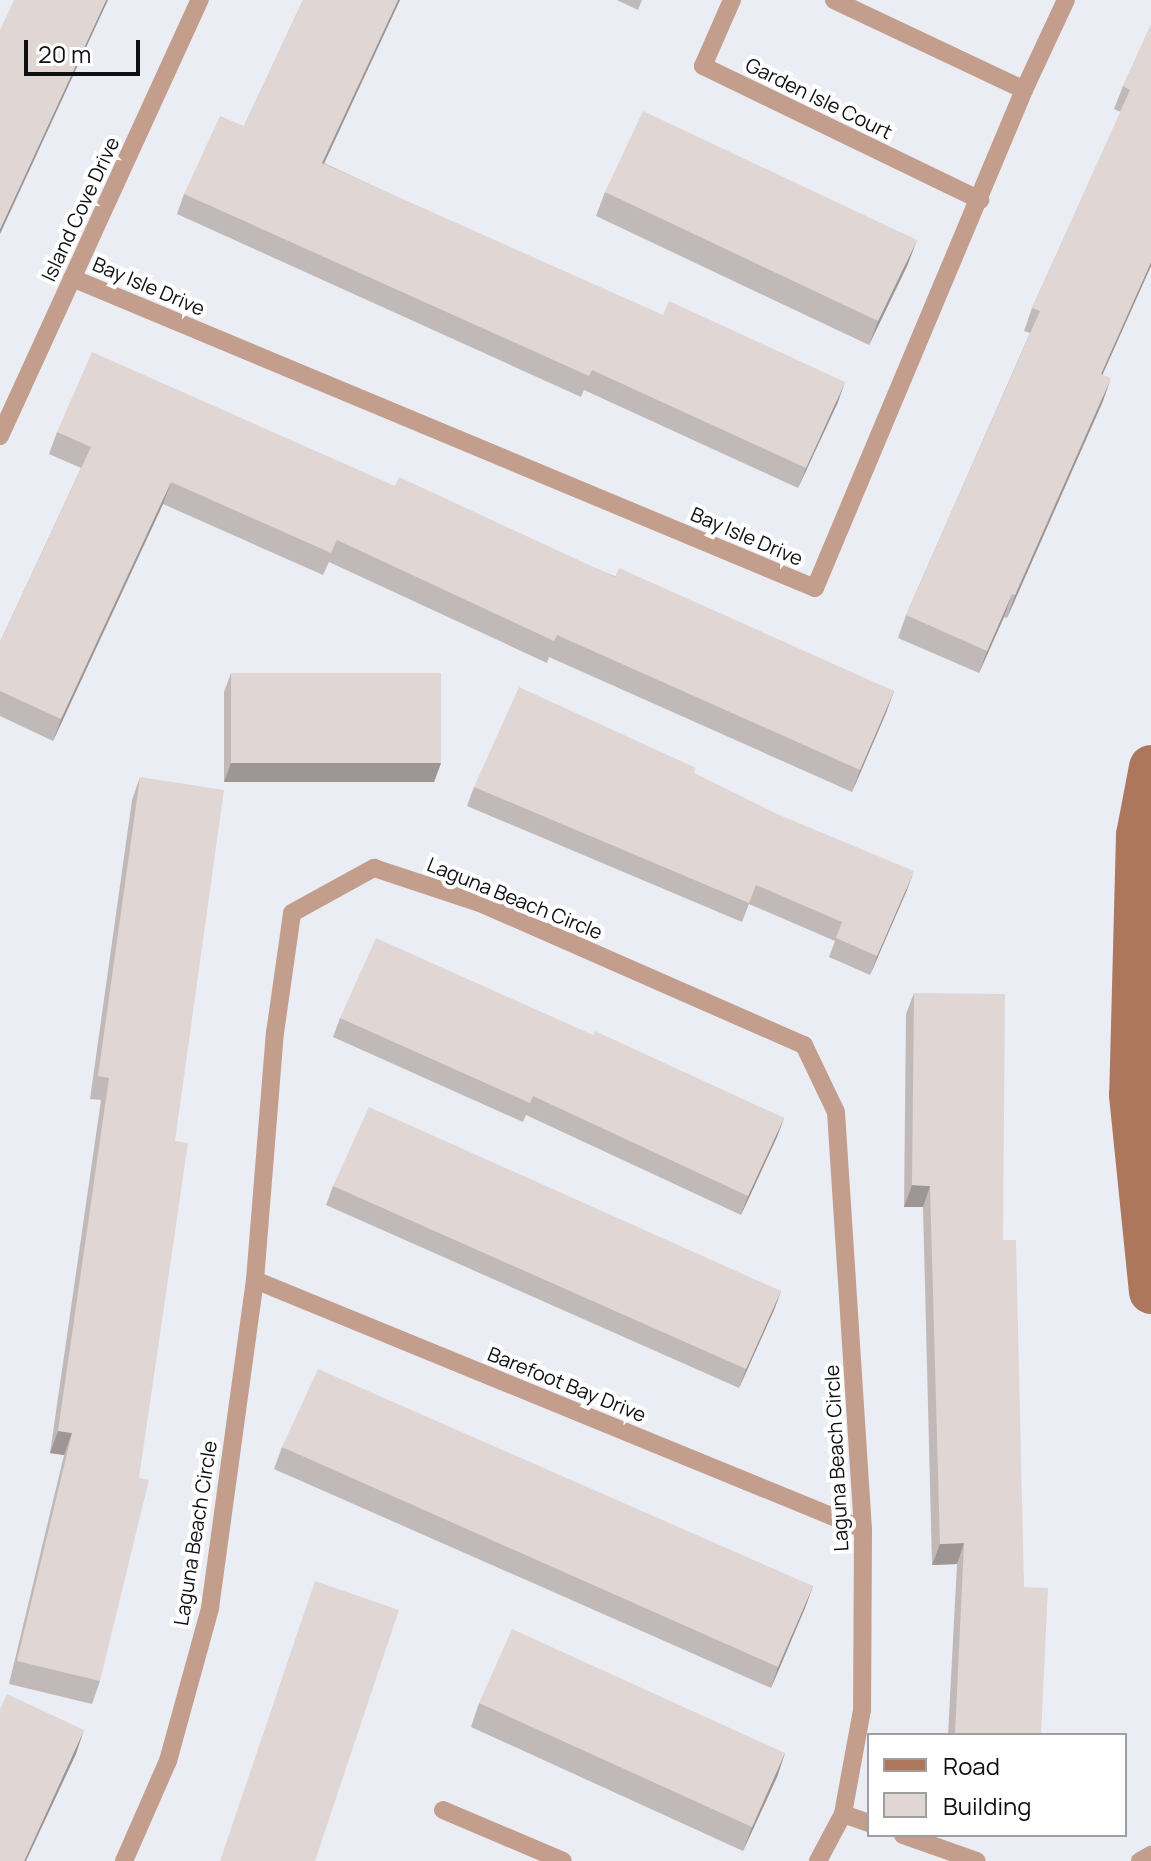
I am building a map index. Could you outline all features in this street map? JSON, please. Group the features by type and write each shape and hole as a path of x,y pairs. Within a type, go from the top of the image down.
{"main road":[{"path":"1151,767 1138,835 1131,1095 1151,1292"}],"lane":[{"name":"Island Cove Drive","path":"0,436 200,0"},
{"name":"Garden Isle Court","path":"732,0 703,66 980,200"},
{"path":"834,0 1024,90"},
{"name":"Bay Isle Drive","path":"72,278 815,588 1024,90 1066,0"},
{"name":"Laguna Beach Circle","path":"124,1861 168,1761 210,1608 255,1280 275,1033 292,913 374,868 480,903 804,1045 836,1112 863,1529 862,1710 843,1814 818,1861"},
{"name":"Barefoot Bay Drive","path":"255,1280 863,1529"},
{"path":"443,1810 563,1861"},
{"path":"843,1814 867,1822"},
{"path":"909,1837 977,1861"},
{"path":"1140,1861 1151,1855"}],"building":[{"path":"14,0 106,0 0,229 0,30"},
{"path":"303,0 398,0 322,163 663,315 669,301 845,382 806,468 592,370 589,376 184,194 220,116 244,126"},
{"path":"1151,25 1151,262 1101,374 1111,378 987,651 906,615 1040,311 1032,308 1130,90 1123,86"},
{"path":"643,111 917,240 878,321 605,192"},
{"path":"92,352 395,486 399,477 615,577 619,568 894,691 860,770 557,635 554,641 337,540 331,553 171,482 61,719 0,691 0,642 91,447 57,432"},
{"path":"231,673 441,673 441,763 231,763"},
{"path":"519,687 696,768 694,773 777,814 914,871 877,956 836,938 842,922 756,885 749,903 474,787"},
{"path":"140,777 224,790 175,1141 188,1143 139,1478 149,1480 100,1681 17,1661 72,1433 58,1431 109,1078 98,1076"},
{"path":"376,938 593,1035 595,1031 784,1118 748,1196 533,1096 530,1103 340,1018"},
{"path":"914,993 1005,994 1003,1240 1016,1240 1024,1587 1048,1588 1041,1733 955,1733 964,1543 940,1544 930,1186 912,1185"},
{"path":"369,1107 781,1291 746,1369 333,1186"},
{"path":"318,1369 813,1586 778,1667 282,1447"},
{"path":"315,1581 399,1610 315,1861 220,1861"},
{"path":"512,1629 785,1753 752,1827 479,1703"},
{"path":"7,1694 84,1730 24,1861 0,1861 0,1709"}]}
